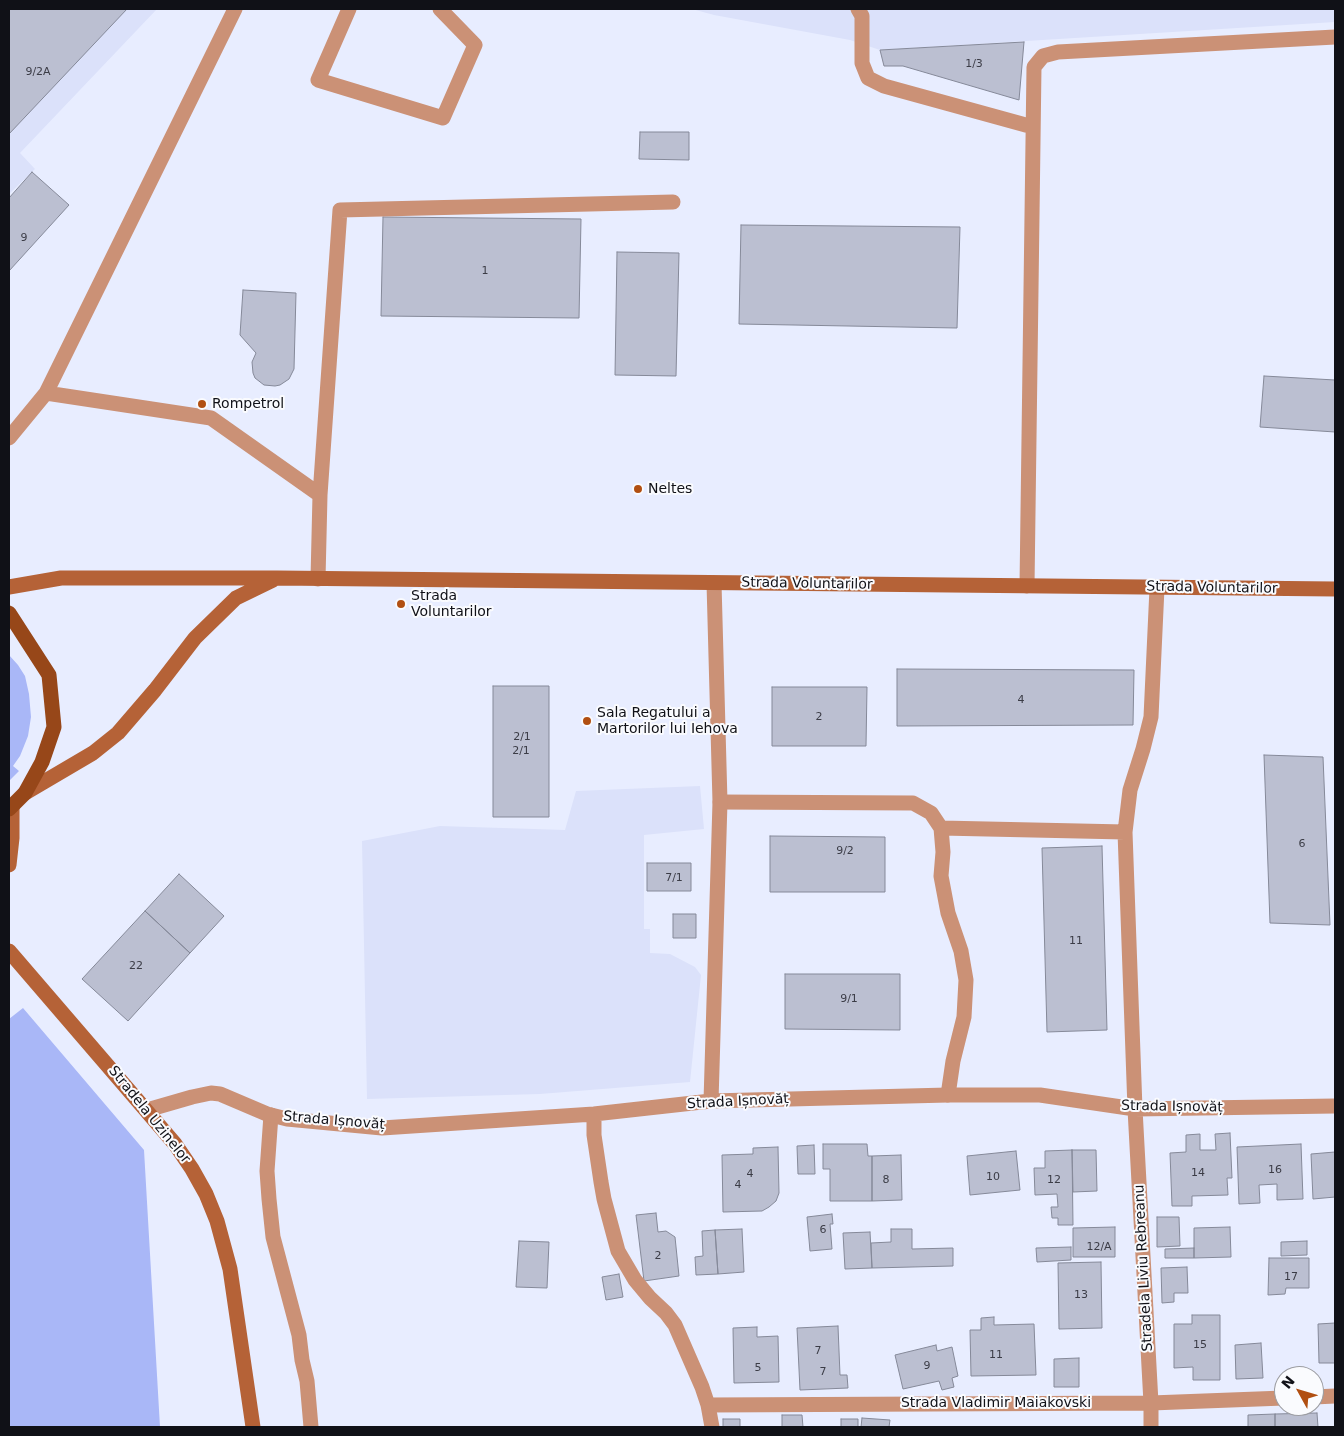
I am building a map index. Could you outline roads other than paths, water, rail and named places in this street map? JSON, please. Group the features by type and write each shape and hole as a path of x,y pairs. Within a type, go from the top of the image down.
{"main road":[{"name":"Strada Voluntarilor","path":"9,587 61,578 276,578 1335,590"},
{"path":"9,865 12,838 10,808 25,793 93,753 118,733 156,690 195,638 236,598 276,578"},
{"path":"9,613 48,675 54,726 42,762 25,793"},
{"name":"Stradela Uzinelor","path":"9,951 175,1144 192,1168 206,1194 217,1221 230,1269 253,1427"}],"street":[{"path":"9,438 46,393 234,9"},
{"path":"349,9 318,80 443,118 475,45 440,9"},
{"path":"858,9 862,16 862,64 868,78 884,86 1033,127"},
{"path":"1027,586 1034,66 1043,56 1058,52 1335,37"},
{"path":"318,579 320,495 340,210 673,202"},
{"path":"46,393 211,418 320,495"},
{"path":"711,1101 720,802 714,583"},
{"name":"Stradela Liviu Rebreanu","path":"1151,1427 1135,1109 1125,832 1130,790 1150,717 1157,588"},
{"path":"720,802 913,803 931,813 941,828 943,852 941,876 948,913 961,951 966,980 964,1017 953,1061 948,1095"},
{"path":"941,828 1125,832"},
{"name":"Strada Ișnovăț","path":"147,1110 211,1093 220,1094 261,1112 287,1119 382,1128 594,1114 711,1101 948,1095 1040,1095 1135,1109 1335,1106"},
{"path":"271,1114 267,1171 273,1237 299,1335 312,1427"},
{"path":"594,1114 594,1135 602,1190 618,1251 635,1280 675,1325 702,1387 712,1427"},
{"name":"Strada Vladimir Maiakovski","path":"708,1405 1151,1403 1274,1398"}],"place":[{"name":"Rompetrol","path":"202,404"},
{"name":"Neltes","path":"638,489"},
{"name":"Strada Voluntarilor","path":"401,604"},
{"name":"Sala Regatului a Martorilor lui Iehova","path":"587,721"}]}
